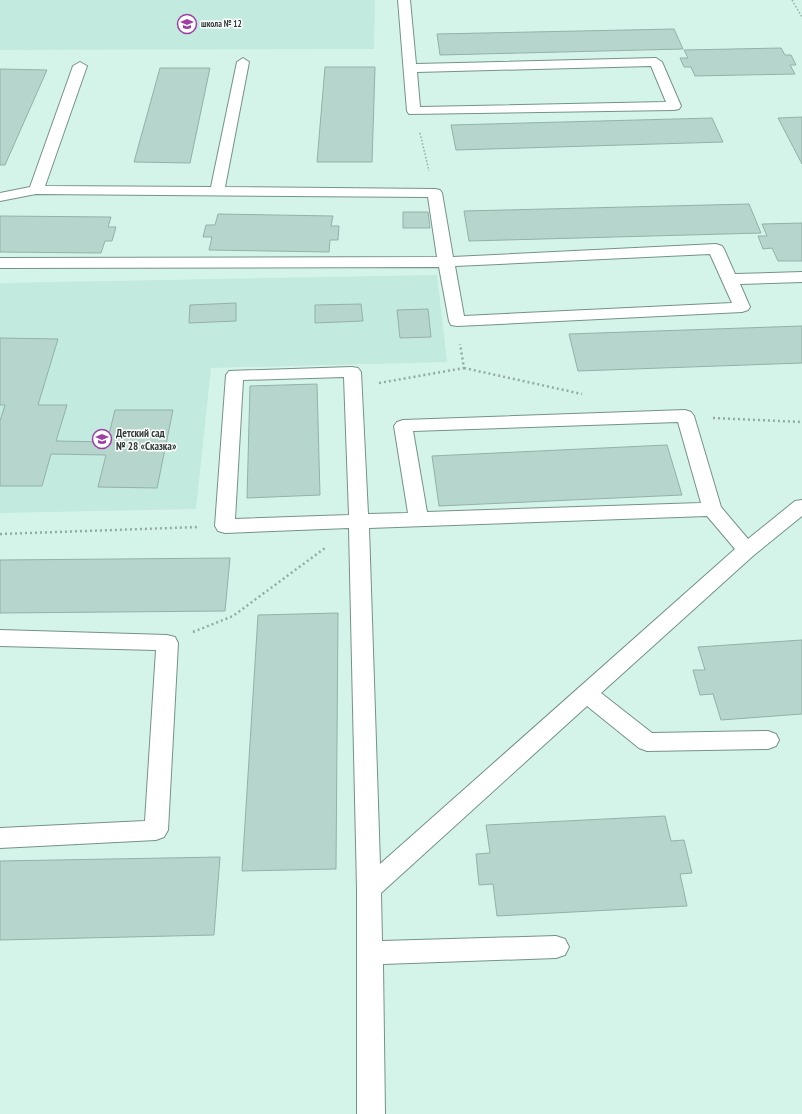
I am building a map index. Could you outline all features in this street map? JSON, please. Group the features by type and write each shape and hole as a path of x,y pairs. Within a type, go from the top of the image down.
{"lane":[{"path":"404,0 414,111 674,106 656,62 411,68"},
{"path":"217,192 243,62"},
{"path":"36,190 80,66"},
{"path":"0,196 36,190 435,192 446,262 457,321 742,307 716,249 446,262 0,263"},
{"path":"729,279 802,277"},
{"path":"371,1114 371,953 359,522 352,372 235,375 225,526 359,522 419,520 712,509"},
{"path":"419,520 403,426 685,416 712,509 747,550"},
{"path":"369,889 747,550 802,506"},
{"path":"0,638 167,643 156,830 0,838"},
{"path":"587,694 647,742 768,740"},
{"path":"371,953 556,947"}],"path":[{"path":"792,0 802,17"},
{"path":"414,111 435,192"},
{"path":"457,321 464,368"},
{"path":"352,388 464,368 586,395"},
{"path":"685,416 802,422"},
{"path":"167,643 233,616 359,522"},
{"path":"0,534 225,526"}],"shaded area":[{"name":"школа № 12","path":"0,0 375,0 374,49 0,50"},
{"name":"Детский сад № 28 «Сказка»","path":"437,275 447,362 211,368 196,509 0,513 0,283"}],"building":[{"path":"674,29 683,49 440,55 437,34"},
{"path":"781,48 785,55 791,55 796,65 790,65 795,74 695,76 691,67 684,67 680,58 688,58 684,50"},
{"path":"325,67 375,67 372,162 317,162"},
{"path":"160,68 210,68 190,163 134,162"},
{"path":"0,69 47,70 5,165 0,165"},
{"path":"802,117 802,164 778,118"},
{"path":"712,118 723,142 456,150 451,125"},
{"path":"749,204 761,233 469,241 464,211"},
{"path":"403,212 428,212 430,228 403,228"},
{"path":"218,214 333,216 331,226 339,226 338,240 330,240 329,252 209,250 212,237 203,237 206,225 215,225"},
{"path":"0,216 111,217 108,227 116,227 112,241 105,241 101,253 0,252"},
{"path":"802,223 802,261 778,261 772,248 763,249 758,236 767,236 762,224"},
{"path":"236,303 236,321 189,323 190,305"},
{"path":"361,304 363,321 315,323 315,305"},
{"path":"428,309 431,337 400,338 397,310"},
{"path":"802,326 802,363 578,371 569,334"},
{"path":"0,338 58,339 38,405 67,405 56,441 107,442 115,410 173,410 157,488 98,487 106,455 51,454 42,486 0,486 0,421 5,405 0,405"},
{"path":"317,384 320,495 247,498 250,386"},
{"path":"667,445 682,495 439,506 432,456"},
{"path":"230,558 225,611 0,613 0,560"},
{"path":"338,613 336,869 242,871 258,615"},
{"path":"802,640 802,714 721,720 713,694 700,695 693,670 705,670 698,647"},
{"path":"665,816 671,841 684,840 692,873 680,874 687,906 497,916 493,884 479,885 476,854 490,853 486,825"},
{"path":"220,857 214,935 0,940 0,861"}],"place":[{"name":"школа № 12","path":"187,24"},
{"name":"Детский сад № 28 «Сказка»","path":"102,439"}]}
